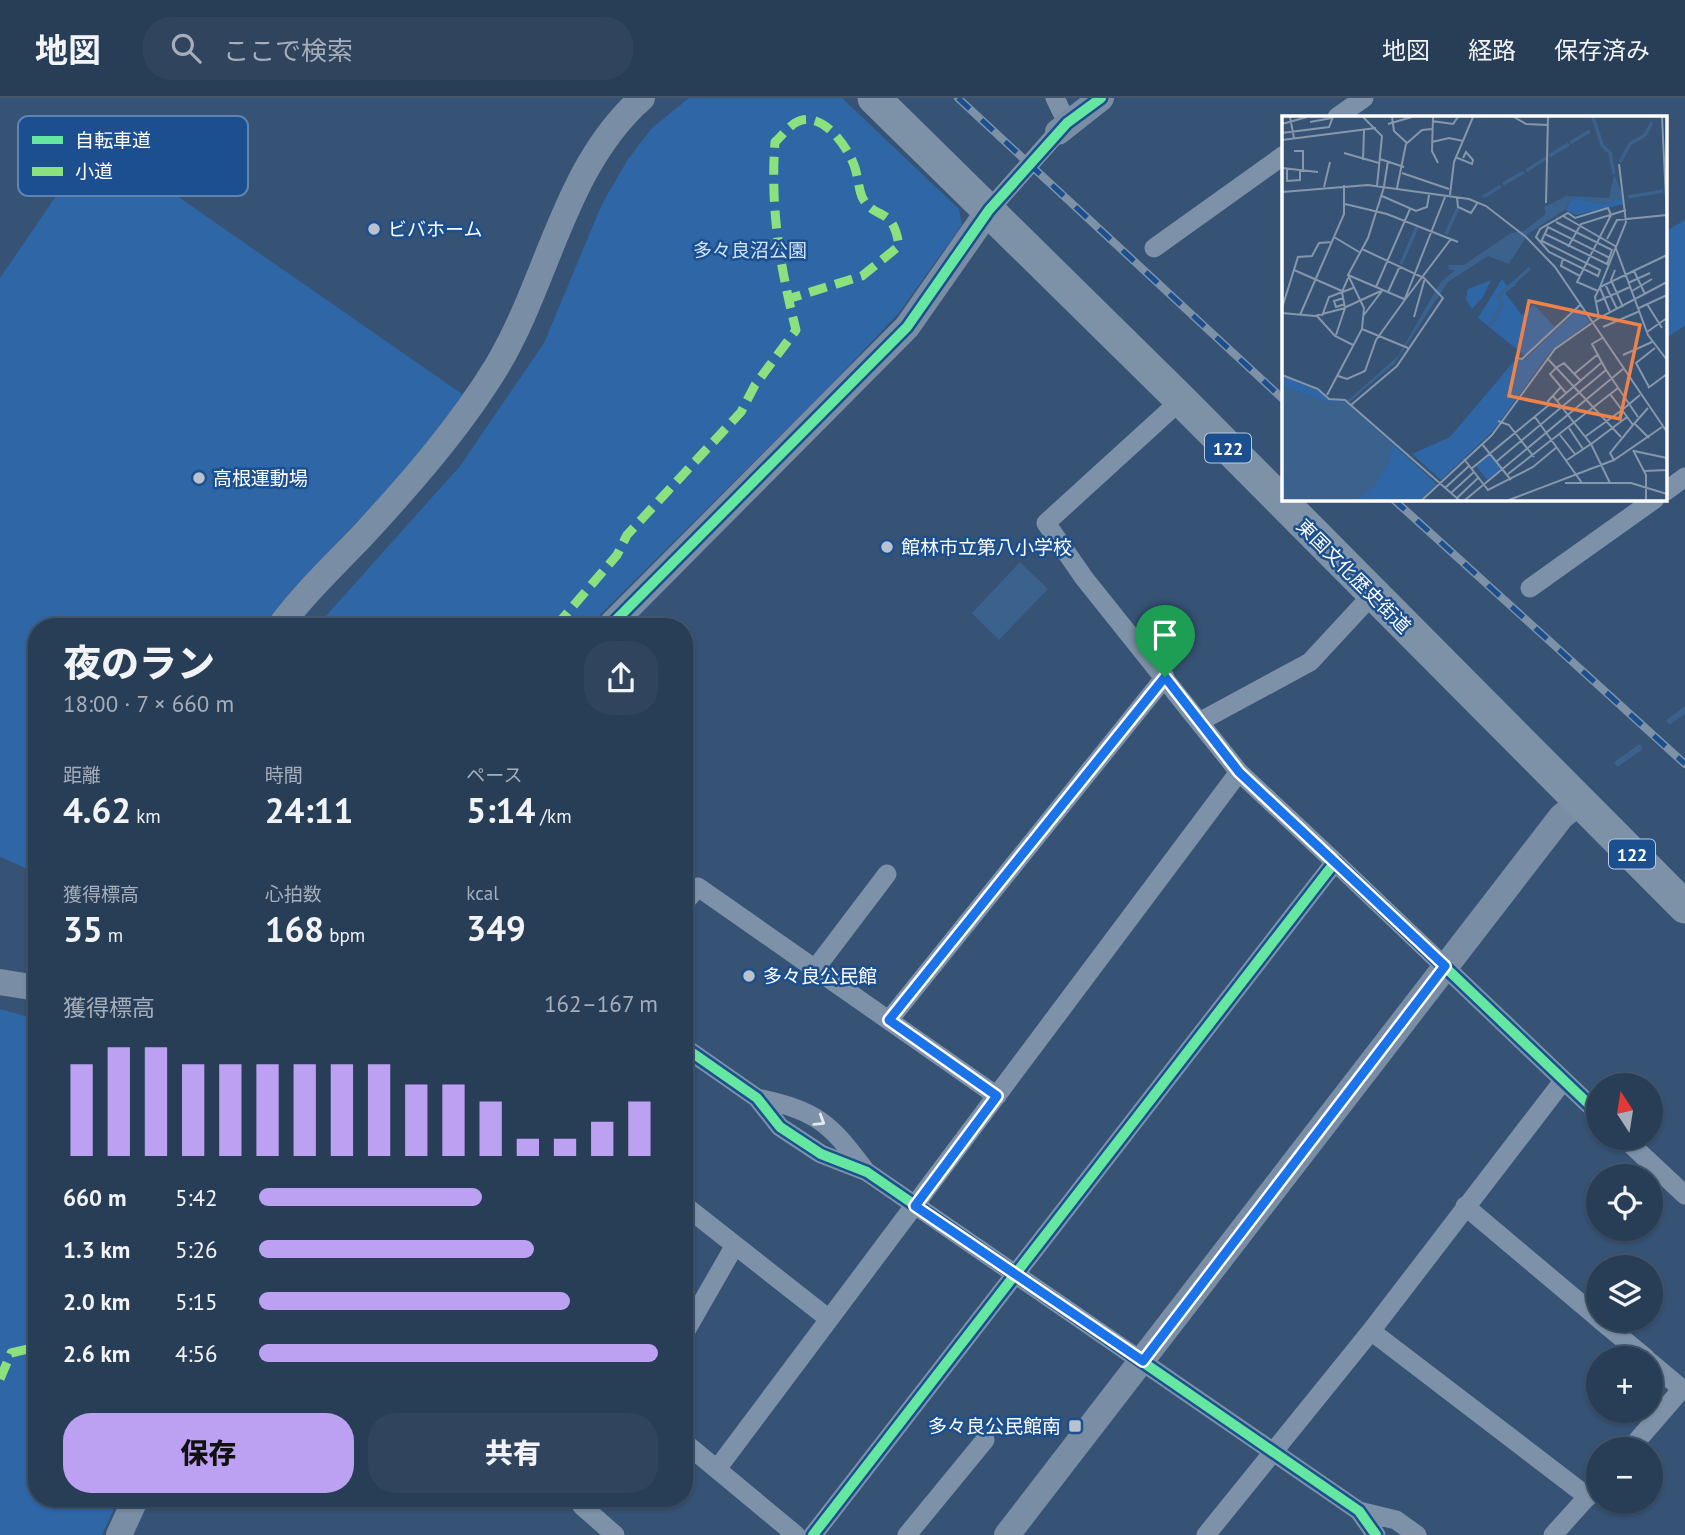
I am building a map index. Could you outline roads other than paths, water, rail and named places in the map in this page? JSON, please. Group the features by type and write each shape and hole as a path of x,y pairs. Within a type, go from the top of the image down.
{"highway":[{"name":"東国文化歴史街道","path":"874,98 1181,400 1685,907"}],"street":[{"path":"287,618 399,496 470,406 515,332 596,150 624,115 642,98"},
{"path":"1055,98 1062,128"},
{"path":"618,618 907,327 989,210 1062,128 1101,98"},
{"path":"1338,116 1364,98"},
{"path":"1154,248 1282,156"},
{"path":"1181,400 1046,523 1084,578 1239,772 1586,1102"},
{"path":"1668,490 1685,477"},
{"path":"1530,588 1654,500"},
{"path":"1199,722 1310,662 1372,594"},
{"path":"889,1020 1165,677"},
{"path":"717,1469 1239,772"},
{"path":"1007,1535 1561,817 1579,802"},
{"path":"813,1535 1335,862"},
{"path":"815,969 887,874"},
{"path":"693,893 698,887 997,1096"},
{"path":"0,982 28,987"},
{"path":"693,1053 757,1098 780,1127 821,1154 867,1172 1018,1274 1359,1511 1376,1535"},
{"path":"1206,1535 1371,1331 1563,1081"},
{"path":"757,1098 796,1106 836,1131 867,1172"},
{"path":"1637,1150 1685,1195"},
{"path":"1465,1206 1586,1308"},
{"path":"693,1212 829,1318"},
{"path":"693,1318 735,1245"},
{"path":"1371,1331 1586,1486"},
{"path":"1615,1332 1632,1346"},
{"path":"1641,1437 1684,1388 1663,1372"},
{"path":"907,1535 985,1440"},
{"path":"693,1449 796,1535"},
{"path":"1553,1535 1586,1499"},
{"path":"119,1535 132,1507"},
{"path":"583,1507 615,1535"},
{"path":"1359,1511 1396,1520 1417,1535"}],"waterway":[{"path":"1670,721 1685,710"},
{"path":"1618,763 1639,748"}],"railway":[{"path":"958,98 1282,398"},
{"path":"1394,500 1685,764"}],"place":[{"name":"ビバホーム","path":"374,229"},
{"name":"高根運動場","path":"199,478"},
{"name":"館林市立第八小学校","path":"887,547"},
{"name":"多々良公民館","path":"749,976"},
{"name":"多々良公民館南","path":"1075,1426"}],"park label":[{"name":"多々良沼公園","path":"750,250"}]}
